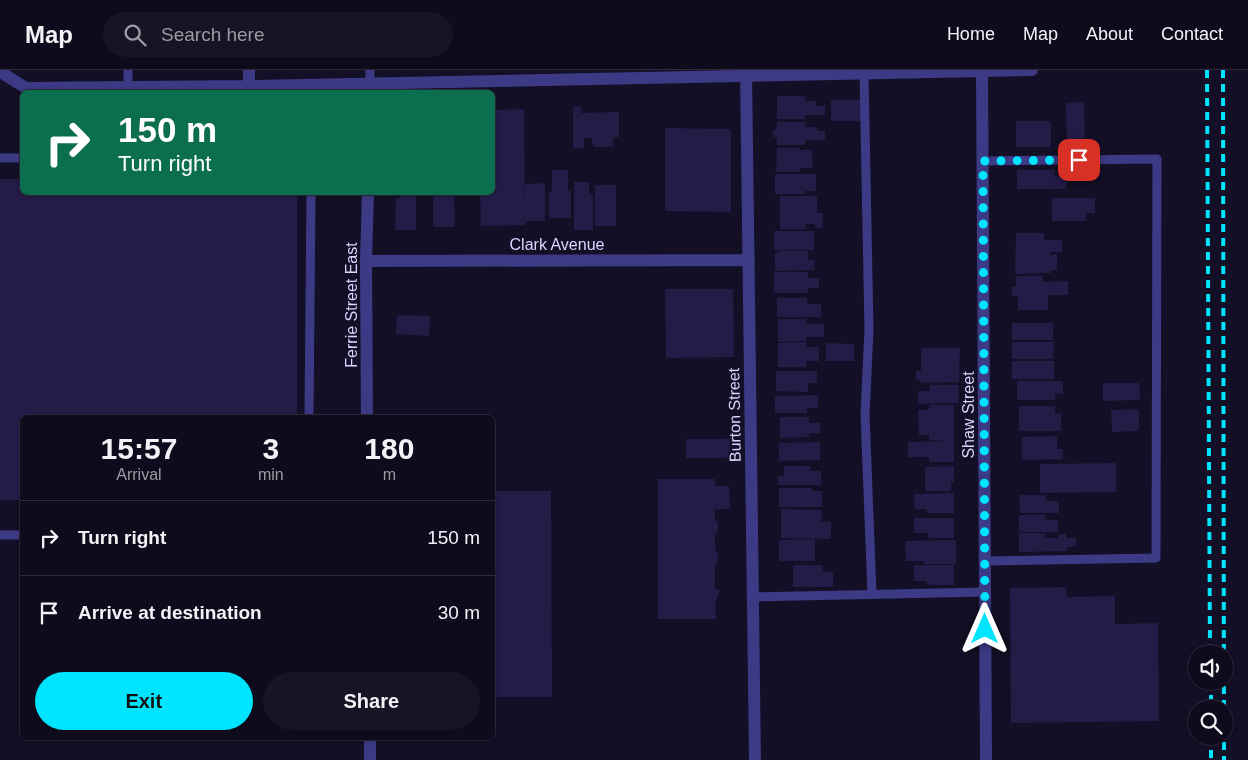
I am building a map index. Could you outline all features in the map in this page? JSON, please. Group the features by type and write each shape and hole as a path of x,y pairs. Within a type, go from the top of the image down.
{"street":[{"path":"248,70 248,86"},
{"name":"Shaw Street","path":"982,70 986,760"},
{"path":"4,72 26,88 248,86 370,88 493,75 1032,70"},
{"name":"Burton Street","path":"746,73 756,760"},
{"name":"Ferrie Street East","path":"368,195 366,261 368,415"},
{"name":"Clark Avenue","path":"366,261 749,260"},
{"path":"370,740 370,760"}],"lane":[{"path":"128,70 128,87"},
{"path":"370,70 370,88"},
{"path":"861,72 869,330 865,414 872,594"},
{"path":"0,158 20,158"},
{"path":"983,161 1157,160 1156,558 985,562"},
{"path":"309,415 311,195"},
{"path":"0,535 20,535"},
{"path":"753,598 985,592"}],"building":[{"path":"777,96 805,96 805,101 816,101 816,106 825,106 825,115 805,115 805,119 777,119"},
{"path":"831,100 861,100 861,121 831,121"},
{"path":"1084,102 1085,144 1067,144 1066,103"},
{"path":"573,107 581,107 581,113 619,112 619,137 613,137 613,147 593,147 592,138 584,138 584,148 573,148"},
{"path":"524,109 525,225 481,226 480,196 455,196 495,195 495,110"},
{"path":"1016,121 1051,121 1051,147 1016,147"},
{"path":"777,122 805,122 805,127 817,127 817,131 825,131 825,140 805,140 805,145 777,145 777,137 773,137 773,130 777,130"},
{"path":"665,128 731,129 731,212 665,211"},
{"path":"777,148 812,150 813,168 800,168 800,172 776,172"},
{"path":"552,170 568,170 568,191 571,191 571,218 549,218 549,192 552,191"},
{"path":"1017,170 1055,170 1055,176 1066,176 1066,189 1017,189"},
{"path":"775,174 816,174 816,191 805,191 805,194 775,194"},
{"path":"0,179 20,179 20,195 297,195 297,415 20,415 20,500 0,500"},
{"path":"574,182 589,182 589,195 593,195 593,230 574,230"},
{"path":"545,183 545,221 525,221 525,184"},
{"path":"595,185 616,185 616,226 595,226"},
{"path":"401,195 416,195 416,230 395,230 396,198 401,198"},
{"path":"433,195 454,195 455,227 433,227"},
{"path":"780,196 817,196 817,213 823,213 822,228 815,228 815,224 806,224 806,229 780,229"},
{"path":"1052,198 1095,198 1095,213 1086,213 1086,221 1052,221"},
{"path":"774,231 814,231 814,250 774,250"},
{"path":"1016,233 1044,233 1044,240 1062,240 1062,252 1050,252 1050,255 1057,254 1057,270 1051,270 1051,273 1015,274"},
{"path":"780,251 808,251 808,260 814,260 815,270 775,271 775,253"},
{"path":"774,272 808,272 808,278 819,278 819,288 808,288 808,293 774,293"},
{"path":"1016,276 1043,276 1043,282 1068,281 1068,295 1048,295 1048,310 1018,310 1018,296 1012,296 1012,287 1016,287"},
{"path":"665,289 733,289 734,357 666,358"},
{"path":"777,298 807,298 807,304 821,304 821,317 777,317"},
{"path":"397,315 430,316 429,336 396,334"},
{"path":"778,319 806,319 806,324 824,324 824,337 806,337 806,341 778,342"},
{"path":"1012,323 1053,323 1053,340 1012,340"},
{"path":"806,342 806,347 819,347 819,361 806,361 806,367 778,367 778,343"},
{"path":"1012,342 1054,342 1053,359 1012,359"},
{"path":"826,343 854,344 854,361 826,361"},
{"path":"921,348 960,348 959,382 921,383 916,380 916,371 921,371"},
{"path":"1012,361 1054,361 1054,379 1012,379"},
{"path":"776,371 817,371 817,383 808,383 808,392 776,391"},
{"path":"1017,381 1063,381 1063,394 1055,394 1055,400 1017,400"},
{"path":"1103,383 1139,383 1140,400 1103,401"},
{"path":"930,385 958,385 959,403 918,404 918,391 930,391"},
{"path":"818,395 818,408 807,408 807,413 775,413 775,396"},
{"path":"929,405 954,405 954,462 929,462 929,457 908,457 908,442 945,441 929,440 929,435 919,435 918,410 929,410"},
{"path":"1019,406 1055,406 1055,413 1061,413 1061,431 1019,431"},
{"path":"1139,409 1139,431 1112,432 1111,410"},
{"path":"780,417 809,417 809,423 820,423 820,433 809,433 809,437 780,438"},
{"path":"1057,436 1057,449 1063,449 1063,459 1022,460 1021,437"},
{"path":"686,439 730,439 731,458 686,458"},
{"path":"820,442 820,460 779,461 779,443"},
{"path":"1116,463 1116,492 1040,493 1040,464"},
{"path":"784,466 810,466 810,471 821,471 821,485 778,485 778,476 784,476"},
{"path":"954,466 954,482 951,482 951,491 925,491 925,467"},
{"path":"658,479 715,479 715,486 729,486 730,509 715,509 718,531 715,535 715,549 718,561 715,565 715,590 720,590 715,603 716,619 658,619"},
{"path":"779,488 812,488 812,491 822,491 822,507 779,507"},
{"path":"495,491 551,491 552,697 495,697"},
{"path":"954,493 954,513 927,513 927,509 915,509 914,494"},
{"path":"1019,495 1046,495 1046,501 1059,501 1059,513 1020,513"},
{"path":"781,509 822,510 821,522 831,522 831,539 781,538"},
{"path":"1019,515 1045,515 1045,520 1058,520 1058,532 1019,532"},
{"path":"914,518 954,518 954,538 929,538 928,533 914,533"},
{"path":"1019,533 1045,533 1045,538 1058,538 1058,534 1066,534 1066,538 1076,538 1076,546 1067,547 1067,551 1019,552"},
{"path":"815,539 815,561 779,561 779,540"},
{"path":"956,540 956,564 924,564 924,561 906,561 905,541"},
{"path":"793,565 823,565 823,572 833,572 833,587 793,587"},
{"path":"914,565 954,565 954,585 927,585 927,581 914,581"},
{"path":"1066,587 1067,597 1115,596 1115,624 1158,623 1159,721 1011,723 1010,588"}],"railway":[{"path":"1207,70 1210,645"},
{"path":"1223,70 1224,760"},
{"path":"1211,690 1211,700"},
{"path":"1211,745 1211,760"}],"route":[{"path":"985,629 983,161 1079,160"}]}
